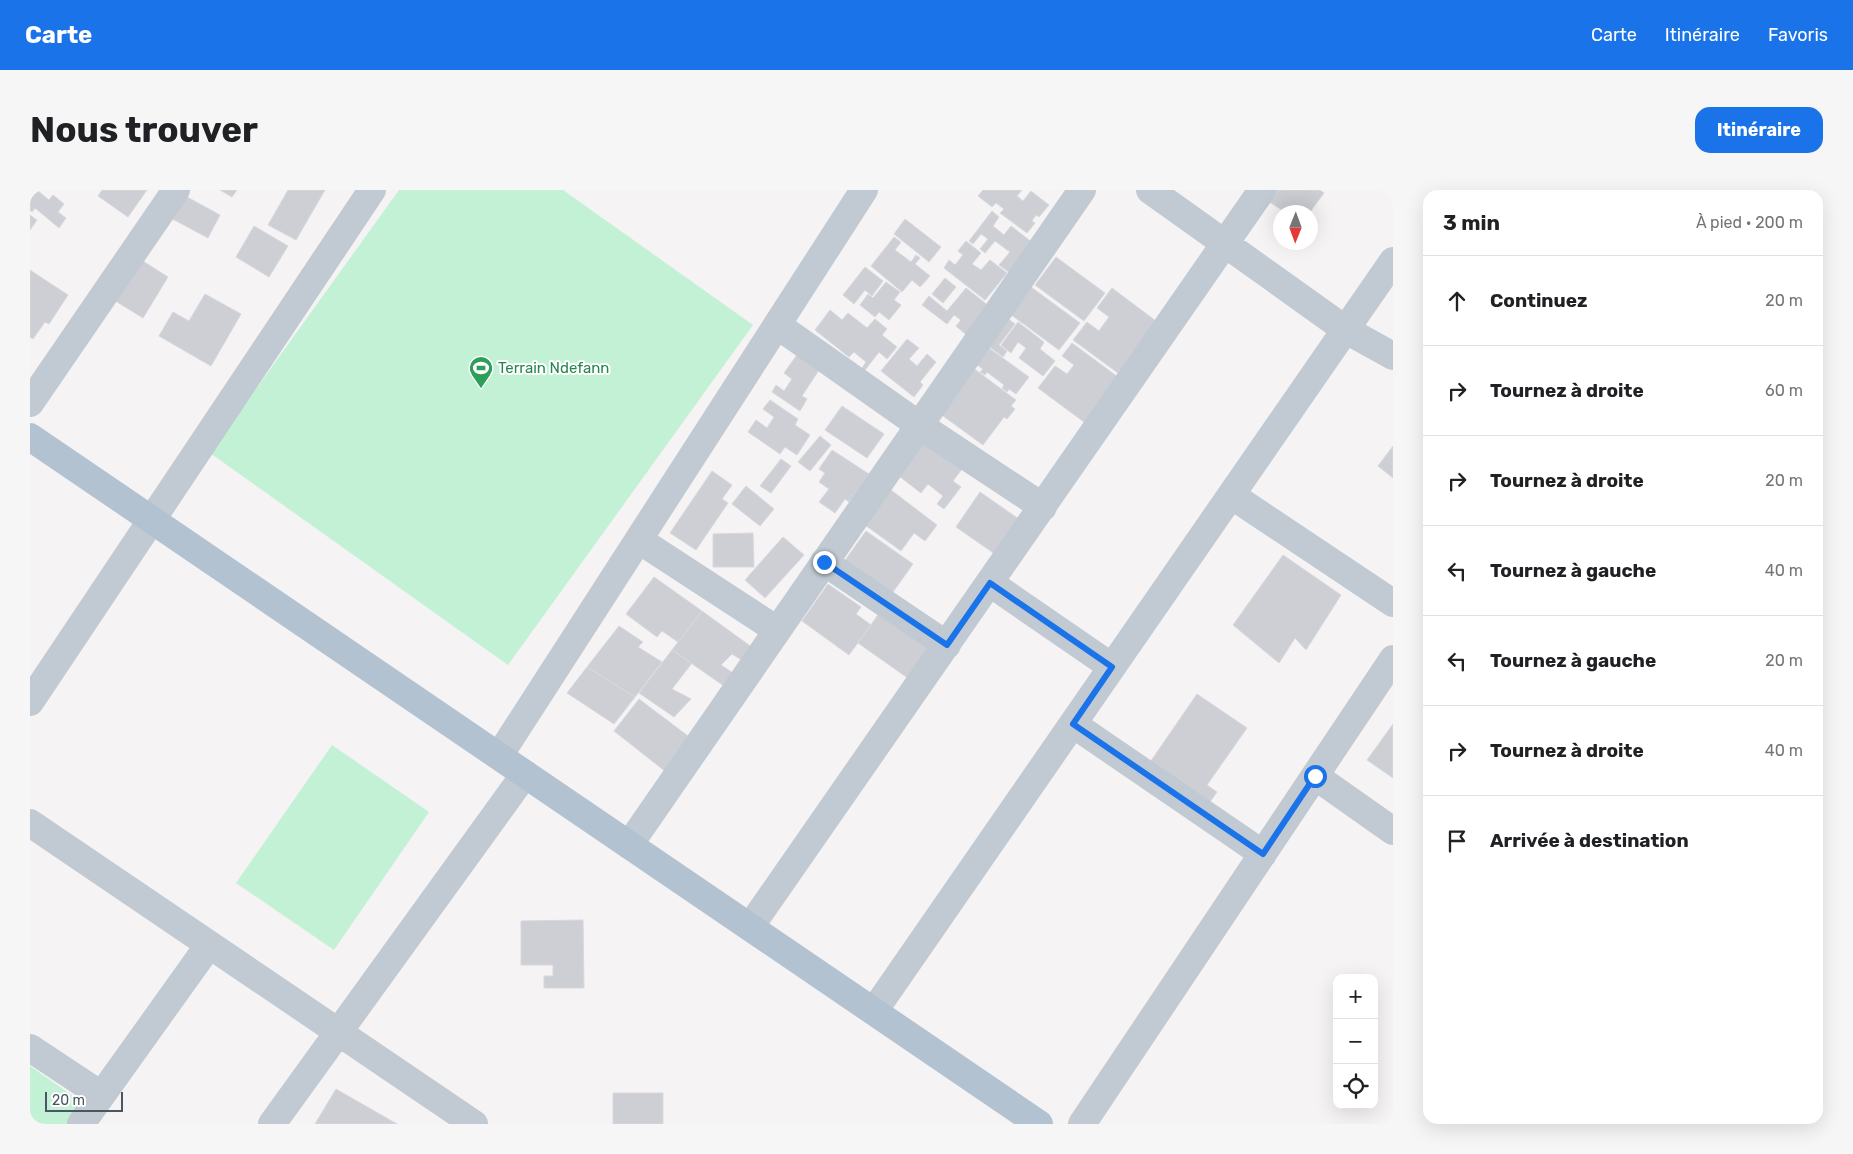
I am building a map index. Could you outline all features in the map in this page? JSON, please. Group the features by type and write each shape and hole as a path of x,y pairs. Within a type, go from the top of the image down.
{"main road":[{"path":"30,437 1040,1124"}],"street":[{"path":"30,403 176,190"},
{"path":"30,702 372,190"},
{"path":"499,756 864,190"},
{"path":"628,844 1082,190"},
{"path":"1150,190 1346,330 1393,356"},
{"path":"750,927 1262,190"},
{"path":"874,1012 1393,261"},
{"path":"777,325 919,426 1043,507"},
{"path":"1231,495 1393,604"},
{"path":"639,540 777,630"},
{"path":"824,562 947,645"},
{"path":"990,583 1112,667"},
{"path":"1082,1124 1393,660"},
{"path":"1073,724 1263,854"},
{"path":"272,1124 525,774"},
{"path":"1315,776 1393,831"},
{"path":"30,823 474,1124"},
{"path":"81,1124 209,945"},
{"path":"30,1048 101,1095"}],"green space":[{"name":"Terrain Ndefann","path":"399,190 563,190 753,325 508,665 210,453"},
{"path":"332,745 429,812 334,950 236,883"},
{"path":"30,1066 83,1103 69,1124 30,1124"}],"building":[{"path":"37,190 49,200 53,195 64,204 58,212 66,218 59,228 35,208 32,212 30,210 30,198"},
{"path":"102,190 147,190 128,217 98,196"},
{"path":"220,190 237,190 232,197"},
{"path":"288,190 325,190 296,240 268,225"},
{"path":"983,190 1022,190 1017,196 1023,201 1031,191 1049,205 1039,217 1036,215 1032,221 1035,223 1027,233 1000,213 1004,209 996,203 992,207 978,196"},
{"path":"1275,190 1320,190 1324,193 1315,205 1274,205 1268,201"},
{"path":"178,192 220,215 208,238 165,215"},
{"path":"992,211 999,217 993,226 1004,235 1011,226 1033,243 1010,273 999,265 1010,252 995,241 985,253 980,249 988,239 981,234 973,244 969,241"},
{"path":"30,215 37,220 30,230"},
{"path":"905,219 941,247 929,262 894,234"},
{"path":"254,226 288,246 269,277 236,257"},
{"path":"894,237 901,242 895,250 911,262 916,255 920,258 915,264 930,276 920,287 912,280 902,292 871,266"},
{"path":"966,241 981,253 972,264 981,270 990,260 1007,273 985,300 944,268 949,260 955,265 963,255 958,251"},
{"path":"135,256 168,277 143,318 109,297"},
{"path":"1056,257 1105,293 1084,321 1035,285"},
{"path":"865,267 883,281 872,296 865,290 854,304 843,295"},
{"path":"30,270 68,295 49,324 45,322 33,339 30,337"},
{"path":"945,278 956,287 943,303 932,294"},
{"path":"886,282 900,292 894,300 901,305 889,320 879,312 875,317 860,305 868,294 873,298"},
{"path":"1031,287 1080,323 1059,350 1010,314"},
{"path":"966,288 994,310 971,339 956,326 961,320 954,315 947,324 922,305 929,296 947,311"},
{"path":"1112,288 1156,321 1118,373 1073,340 1087,322 1099,331 1109,317 1097,308"},
{"path":"205,294 241,314 211,366 159,336 173,312 189,321"},
{"path":"830,310 842,320 848,313 867,328 875,319 887,329 882,335 897,347 887,359 879,352 865,370 862,368 866,362 854,352 849,357 815,330"},
{"path":"1003,315 1015,324 999,345 1007,351 1003,357 983,342"},
{"path":"1018,322 1044,342 1040,349 1055,361 1043,376 1019,358 1026,348 1018,342 1011,353 1001,345"},
{"path":"907,339 919,348 909,359 917,366 927,354 936,362 920,382 923,385 914,397 881,371"},
{"path":"1072,343 1122,380 1088,425 1038,388 1055,366 1067,374 1074,365 1062,356"},
{"path":"986,346 1029,377 1016,394 1009,389 1007,392 1002,388 1004,385 987,372 985,375 980,372 983,369 973,362"},
{"path":"799,352 821,367 802,396 807,399 800,411 772,392 776,385 784,391 792,379 784,373"},
{"path":"973,368 1016,400 1011,406 1015,409 1007,419 1004,417 983,445 939,413"},
{"path":"770,400 798,419 795,425 810,435 797,455 785,447 780,454 748,432 756,420 767,428 774,417 763,409"},
{"path":"842,406 884,434 867,458 825,430"},
{"path":"925,434 965,465 953,481 961,487 944,509 937,504 943,496 928,484 921,493 895,473"},
{"path":"820,436 831,445 810,471 798,462"},
{"path":"1393,446 1393,478 1378,466"},
{"path":"832,450 869,474 849,502 845,499 835,513 819,502 829,489 819,482 825,473 819,469"},
{"path":"781,459 791,466 771,493 760,486"},
{"path":"712,471 732,485 722,499 728,503 696,550 670,533"},
{"path":"746,486 774,509 760,526 732,504"},
{"path":"891,490 937,525 925,541 914,533 901,551 865,525"},
{"path":"980,492 1026,524 1002,559 956,527"},
{"path":"866,531 913,564 888,599 841,566"},
{"path":"753,533 754,567 713,567 713,534"},
{"path":"783,537 804,555 765,598 745,580"},
{"path":"1283,555 1341,595 1306,650 1295,638 1279,663 1233,625"},
{"path":"654,577 702,611 678,642 662,631 657,637 626,614"},
{"path":"828,584 861,607 856,614 871,625 849,655 802,621"},
{"path":"702,611 753,648 743,661 732,654 721,665 736,675 727,688 672,650"},
{"path":"880,612 934,650 912,681 858,643"},
{"path":"619,626 643,642 638,647 662,662 635,697 587,667"},
{"path":"672,650 692,663 672,689 691,699 674,717 639,693"},
{"path":"587,667 635,697 614,724 567,693"},
{"path":"1197,694 1247,728 1207,785 1217,792 1205,809 1146,768"},
{"path":"639,699 692,739 666,772 614,731"},
{"path":"1393,724 1393,778 1367,760"},
{"path":"583,920 584,988 544,988 544,976 553,976 553,965 521,965 521,921"},
{"path":"336,1089 397,1124 315,1124"},
{"path":"613,1093 663,1093 663,1124 613,1124"}],"place":[{"name":"Terrain Ndefann","path":"481,389"}],"route":[{"path":"824,562 947,645 990,583 1112,667 1073,724 1263,854 1315,776"}]}
